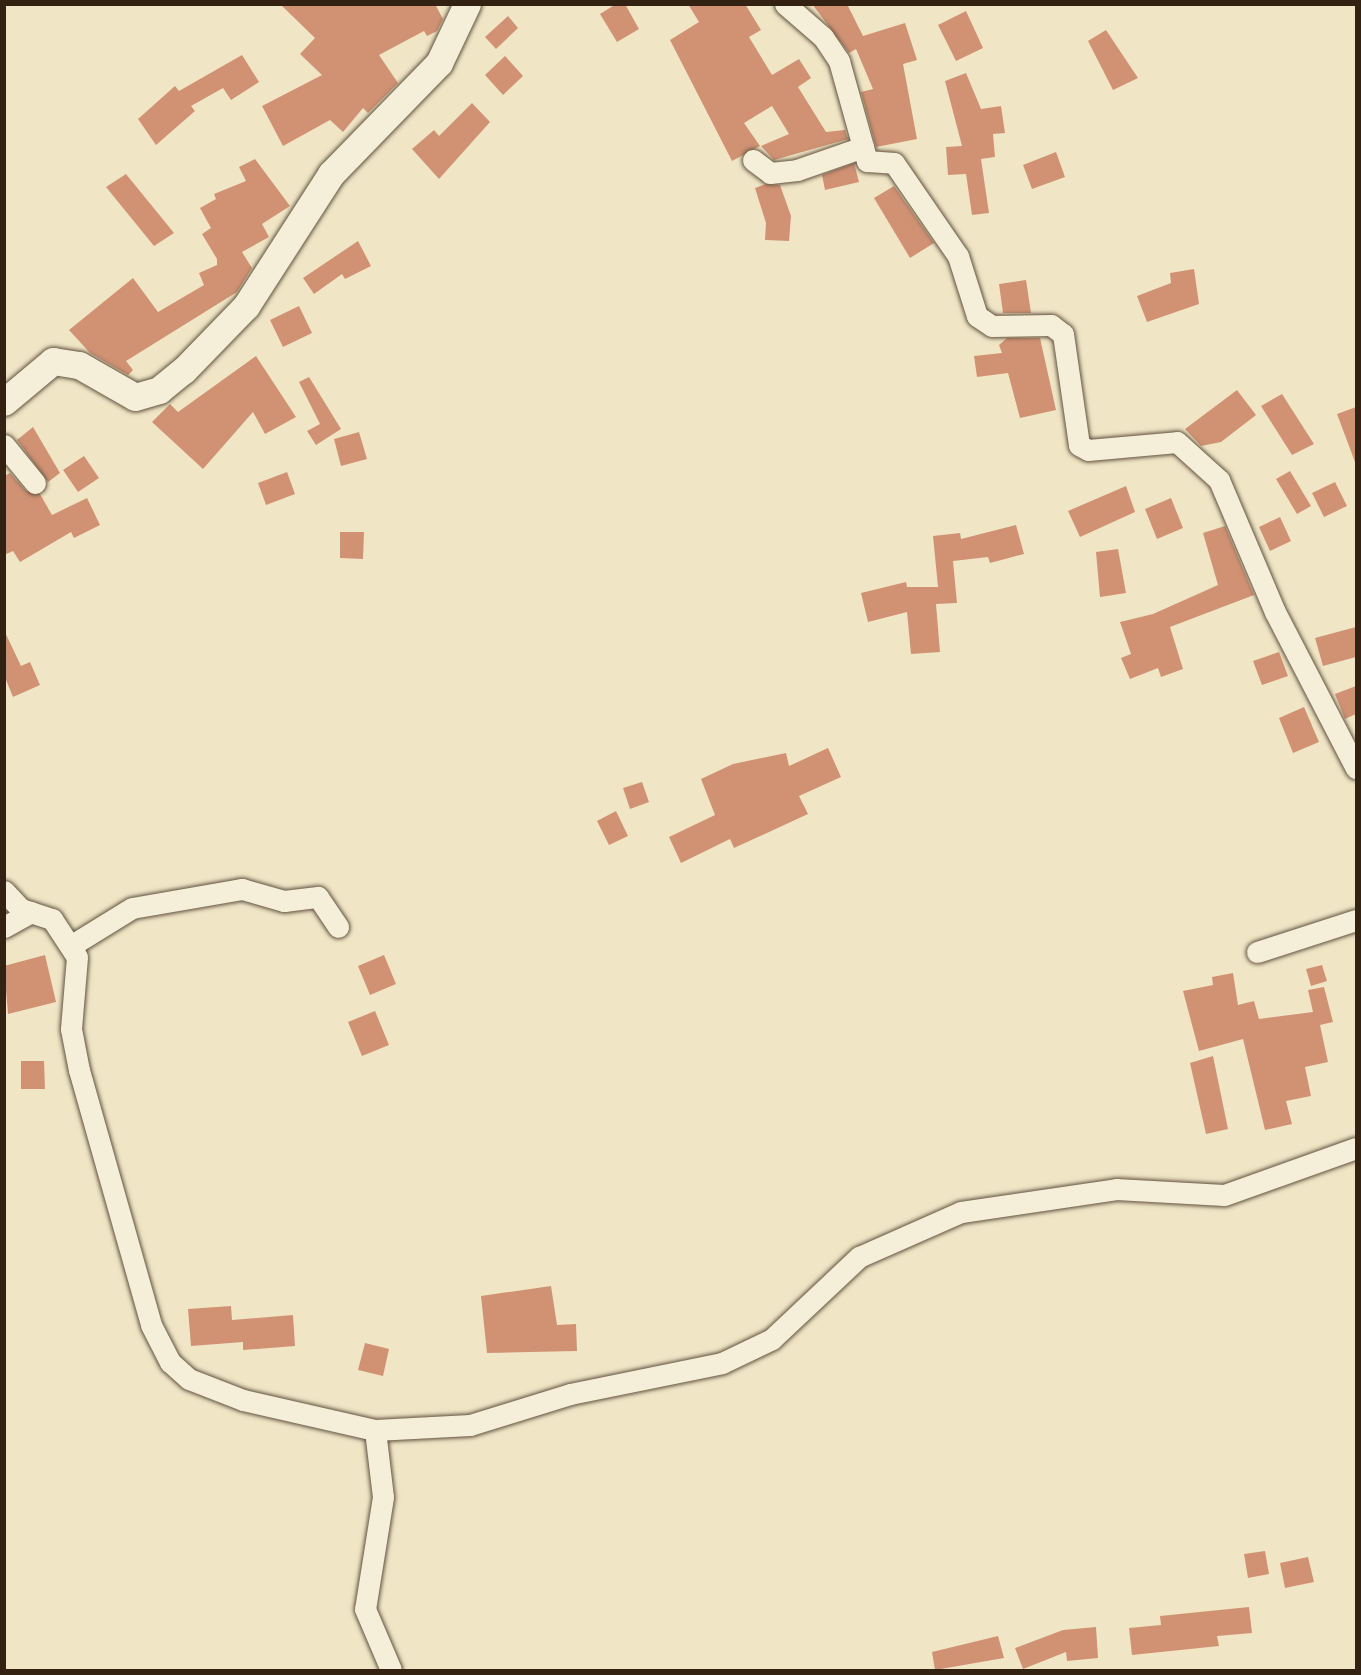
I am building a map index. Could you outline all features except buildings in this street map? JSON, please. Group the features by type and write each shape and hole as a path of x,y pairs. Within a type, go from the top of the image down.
{"street":[{"path":"4,402 53,361 79,365 135,397 159,390 184,370 235,321 331,174 439,63 467,4"},
{"path":"785,4 823,37 839,61 868,163 894,163 958,255 984,324 1050,325 1063,334 1079,445 1088,450 1177,442 1219,480 1275,612 1356,768"},
{"path":"753,160 770,173 797,170 863,147"},
{"path":"4,445 35,483"},
{"path":"72,945 132,908 242,889 284,901 318,897 338,927"},
{"path":"4,891 21,909 52,919 72,945 79,971 71,1029 79,1070 163,1352 179,1374 215,1390 286,1413 375,1430 470,1425 570,1394 730,1360 772,1339 859,1257 962,1212 1116,1189 1224,1195 1356,1148"},
{"path":"4,927 31,912"},
{"path":"1257,952 1356,920"},
{"path":"375,1430 383,1490 365,1609 391,1671"}]}
